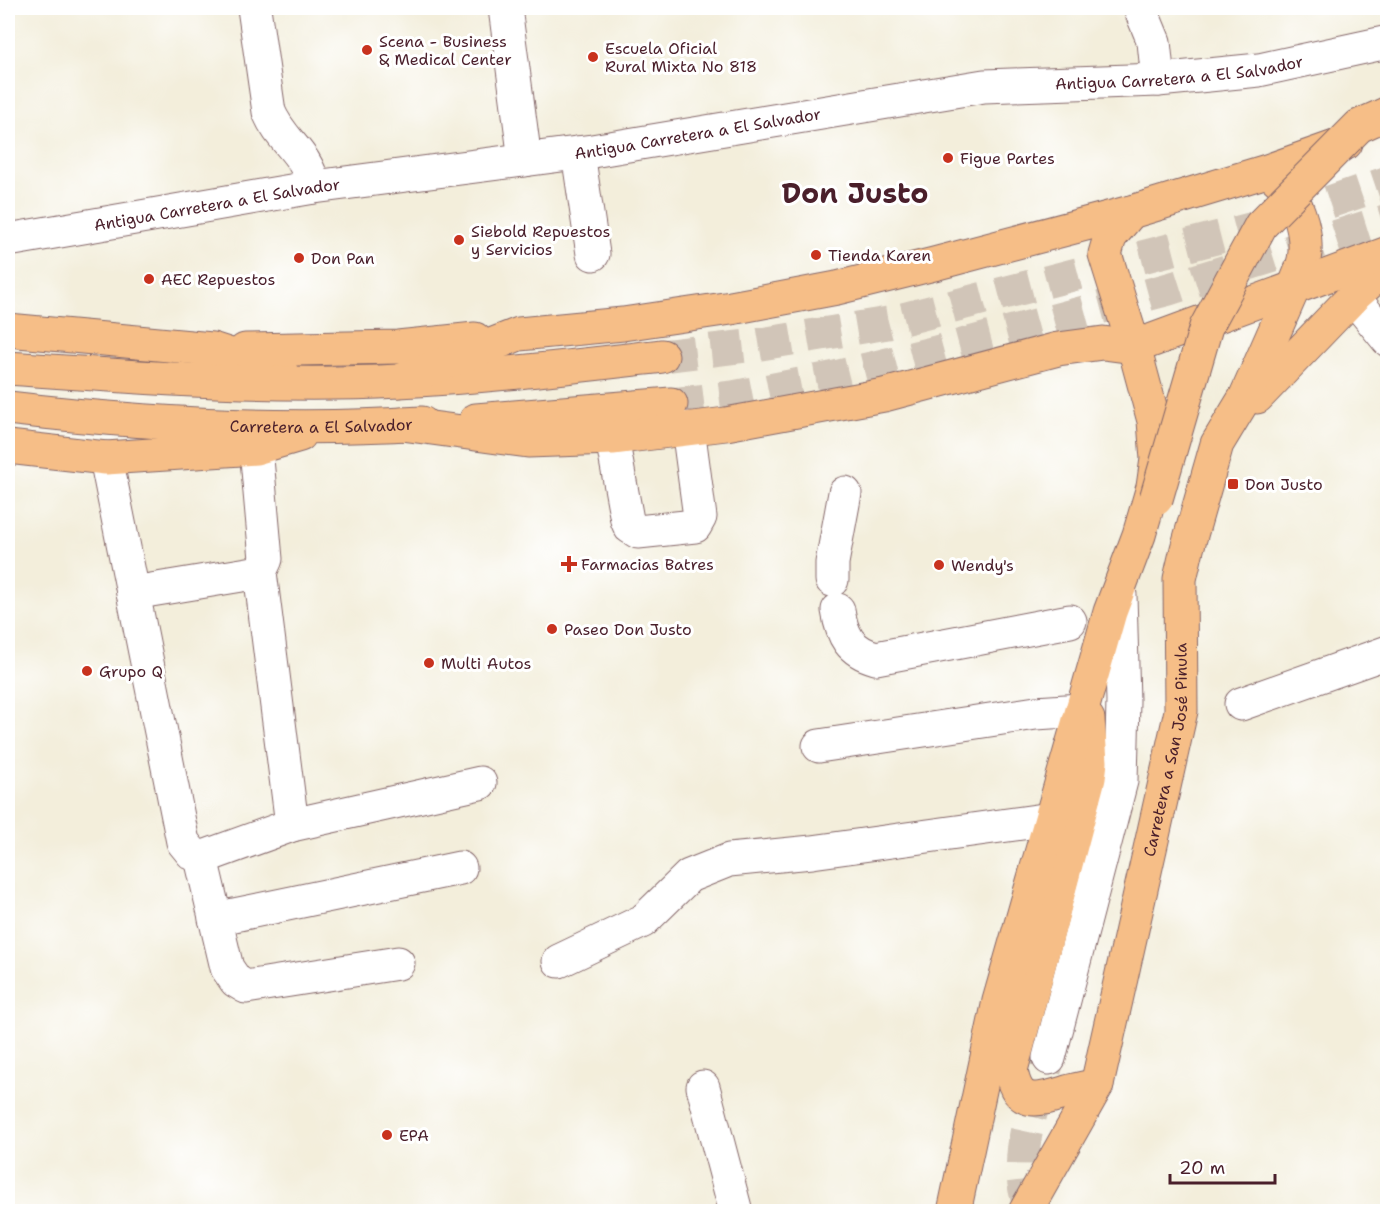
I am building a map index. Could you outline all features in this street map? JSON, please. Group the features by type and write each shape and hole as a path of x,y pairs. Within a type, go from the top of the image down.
{"main road":[{"path":"1114,609 1156,500 1206,327 1261,225 1359,126 1388,113"},
{"path":"8,330 212,349 398,347 623,324 837,288 1131,212 1267,171 1388,128"},
{"name":"Carretera a San José Pinula","path":"1025,1212 1097,1085 1181,711 1180,579 1203,488 1217,444 1246,396 1304,263 1304,231 1287,189 1267,171"},
{"path":"954,1212 993,1026 1084,701 1153,487 1157,459 1154,422 1105,254 1110,237 1131,212"},
{"path":"8,447 106,458 256,448 335,449 612,438 679,416 726,424 884,395 1058,349 1102,344 1134,347 1388,253"},
{"path":"1217,444 1268,384 1353,297 1388,266"},
{"path":"399,381 519,334"},
{"path":"212,349 318,382"},
{"path":"8,368 175,380 399,381 526,372 662,356"},
{"name":"Carretera a El Salvador","path":"8,408 169,422 325,428 614,411 679,416"},
{"path":"402,424 528,441"},
{"path":"256,448 325,428"},
{"path":"1084,701 1091,762 1089,778 1011,1071 1018,1092 1031,1100 1041,1101 1097,1085"}],"street":[{"path":"254,8 269,112 275,126 298,150 310,170 314,188"},
{"path":"506,8 525,160"},
{"path":"1140,8 1154,42 1158,80"},
{"name":"Antigua Carretera a El Salvador","path":"8,240 314,188 578,153 984,86 1158,80 1259,70 1388,42"},
{"path":"578,153 594,254"},
{"path":"1353,297 1388,340"},
{"path":"612,438 630,527 638,532 695,526 700,517 679,416"},
{"path":"256,448 266,559 260,572 292,825"},
{"path":"106,458 183,842 192,854 201,858 292,825 480,783"},
{"path":"845,493 832,563 835,595 841,632 849,643 862,654 876,658 1070,621"},
{"path":"133,593 260,572"},
{"path":"1048,1058 1121,781 1123,701 1114,609"},
{"path":"1240,704 1388,652"},
{"path":"819,746 1036,713 1084,701"},
{"path":"559,961 643,921 688,876 729,860 812,852 1052,819"},
{"path":"201,858 227,968 236,981 246,987 398,963"},
{"path":"215,919 460,868"},
{"path":"703,1087 736,1212"}],"tunnel":[{"path":"662,356 755,345 888,323 1250,229 1388,182"},
{"path":"671,404 733,397 831,378 936,352 1169,289 1388,220"},
{"path":"1032,1212 1025,1192 1023,1153 1031,1115 1049,1058"}],"place":[{"name":"Scena - Business & Medical Center","path":"367,50"},
{"name":"Escuela Oficial Rural Mixta No 818","path":"593,57"},
{"name":"Figue Partes","path":"948,158"},
{"name":"Siebold Repuestos y Servicios","path":"459,240"},
{"name":"Tienda Karen","path":"816,255"},
{"name":"Don Pan","path":"299,258"},
{"name":"AEC Repuestos","path":"149,279"},
{"name":"Don Justo","path":"1233,484"},
{"name":"Farmacias Batres","path":"569,564"},
{"name":"Wendy's","path":"939,565"},
{"name":"Paseo Don Justo","path":"552,629"},
{"name":"Multi Autos","path":"429,663"},
{"name":"Grupo Q","path":"87,671"},
{"name":"EPA","path":"387,1135"}],"district":[{"name":"Don Justo","path":"855,193"}]}
